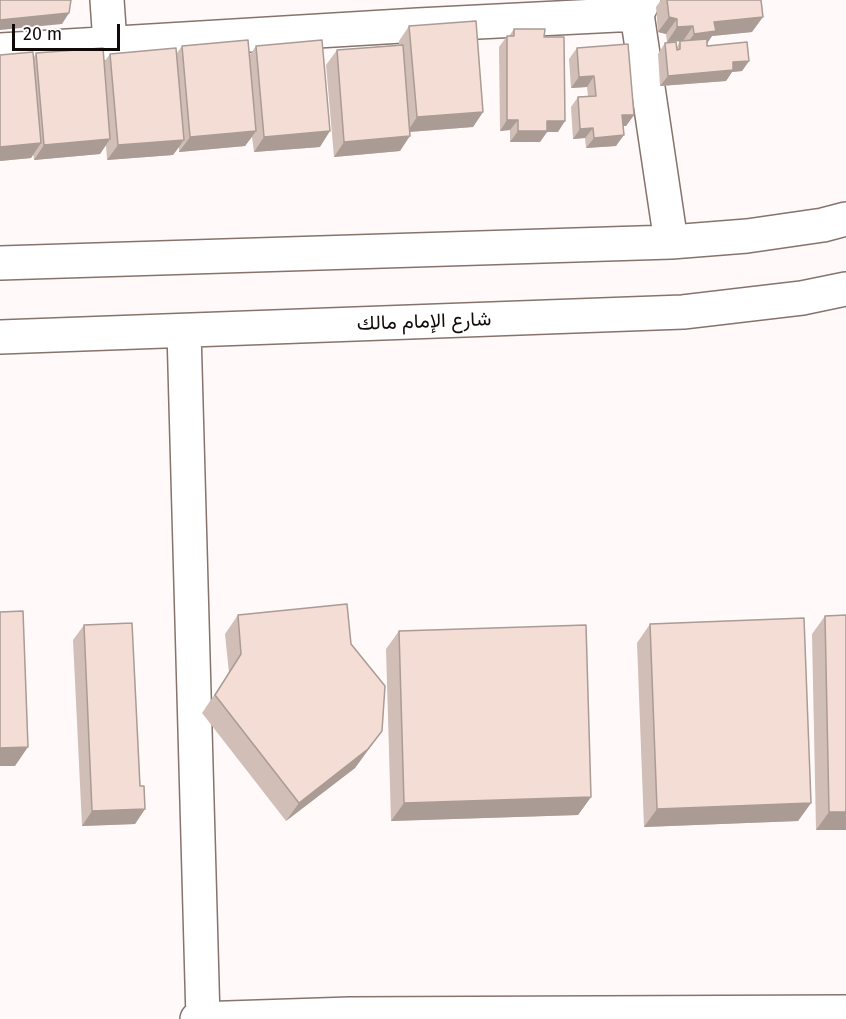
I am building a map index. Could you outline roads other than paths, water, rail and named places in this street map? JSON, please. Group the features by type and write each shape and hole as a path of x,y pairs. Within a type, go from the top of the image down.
{"street":[{"path":"107,0 110,43"},
{"path":"0,50 418,25 641,7 671,242"},
{"path":"0,263 671,242 747,236 823,225 845,216"},
{"name":"شارع الإمام مالك","path":"0,337 683,312 802,298 846,289"},
{"path":"184,331 203,1019"},
{"path":"197,1019 846,1012"}]}
